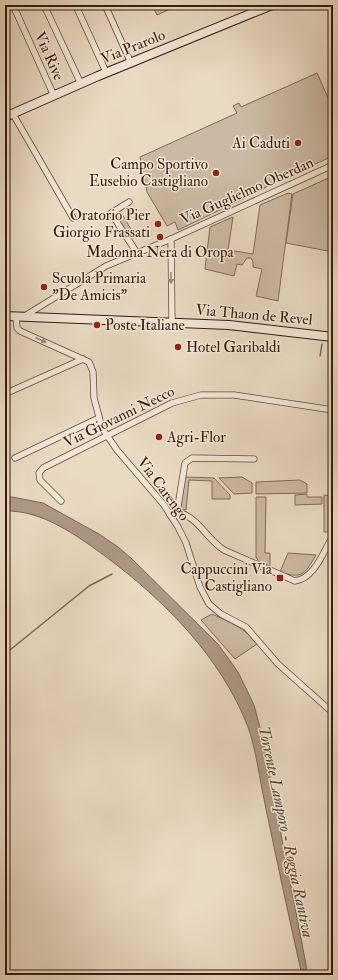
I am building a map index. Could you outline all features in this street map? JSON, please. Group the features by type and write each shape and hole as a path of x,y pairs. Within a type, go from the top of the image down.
{"main road":[{"name":"Via Prarolo","path":"9,116 106,72 272,5"},
{"name":"Via Thaon de Revel","path":"5,316 230,324 333,337"}],"street":[{"name":"Via Rive","path":"13,5 54,96"},
{"path":"44,5 80,84"},
{"path":"105,5 131,63"},
{"path":"76,6 106,72"},
{"path":"9,116 73,218"},
{"name":"Via Guglielmo Oberdan","path":"19,317 106,266 170,239 333,165"},
{"path":"129,202 111,212 137,253"},
{"path":"170,239 172,322"},
{"path":"19,317 17,328 20,331 83,360"},
{"path":"9,392 83,360"},
{"name":"Via Carengo","path":"83,360 92,367 94,398 98,418 106,435 170,514 186,543 200,587 208,604 221,614 246,627 278,664 333,712"},
{"name":"Via Giovanni Necco","path":"60,501 40,480 39,473 42,468 172,403 201,395 234,395 333,410"},
{"path":"15,458 98,418"},
{"path":"177,512 185,463 192,458 254,459"},
{"path":"170,514 177,512 189,516 202,528 218,547 295,581 302,580 310,574 333,536"}],"shaded area":[{"path":"152,5 179,5 157,15"},
{"path":"317,73 333,109 333,156 273,183 264,189 178,230 175,222 167,226 147,192 140,157 237,113 233,106 239,103 241,107"},
{"path":"333,176 333,252 286,243 293,194"},
{"path":"288,193 292,194 278,301 256,296 262,269 253,267 251,258 247,258 242,265 237,264 234,276 205,269 210,227 233,217 228,250 253,254 260,205"},
{"path":"119,209 132,231 126,235 113,213"},
{"path":"185,477 214,478 230,495 230,499 212,499 212,481 189,480 186,510 179,509"},
{"path":"242,477 252,483 252,493 234,494 219,478"},
{"path":"300,480 307,484 307,493 256,494 256,482"},
{"path":"307,494 307,497 322,497 322,504 295,505 295,495"},
{"path":"324,495 333,496 333,527 330,532 324,532"},
{"path":"12,497 43,503 99,534 118,547 218,644 238,672 254,705 262,735 308,975 302,975 251,736 237,701 223,677 188,632 169,611 127,573 82,540 58,525 32,515 5,511 5,498"},
{"path":"256,497 266,497 265,553 270,553 270,566 259,562 256,557"},
{"path":"288,553 316,555 309,567 302,574 294,575 280,572"},
{"path":"212,614 231,623 248,634 257,644 235,659 201,620"}],"waterway":[{"path":"320,356 322,344"},
{"path":"5,654 89,586 112,574"}],"place":[{"name":"Ai Caduti","path":"298,143"},
{"name":"Campo Sportivo Eusebio Castigliano","path":"216,173"},
{"name":"Oratorio Pier Giorgio Frassati","path":"158,224"},
{"name":"Madonna Nera di Oropa","path":"160,237"},
{"name":"Scuola Primaria \"De Amicis\"","path":"44,287"},
{"name":"Poste Italiane","path":"97,325"},
{"name":"Hotel Garibaldi","path":"178,347"},
{"name":"Agri-Flor","path":"159,437"},
{"name":"Cappuccini Via Castigliano","path":"280,578"}],"water label":[{"name":"Torrente Lamporo - Roggia Rantiva","path":"286,832"}]}
